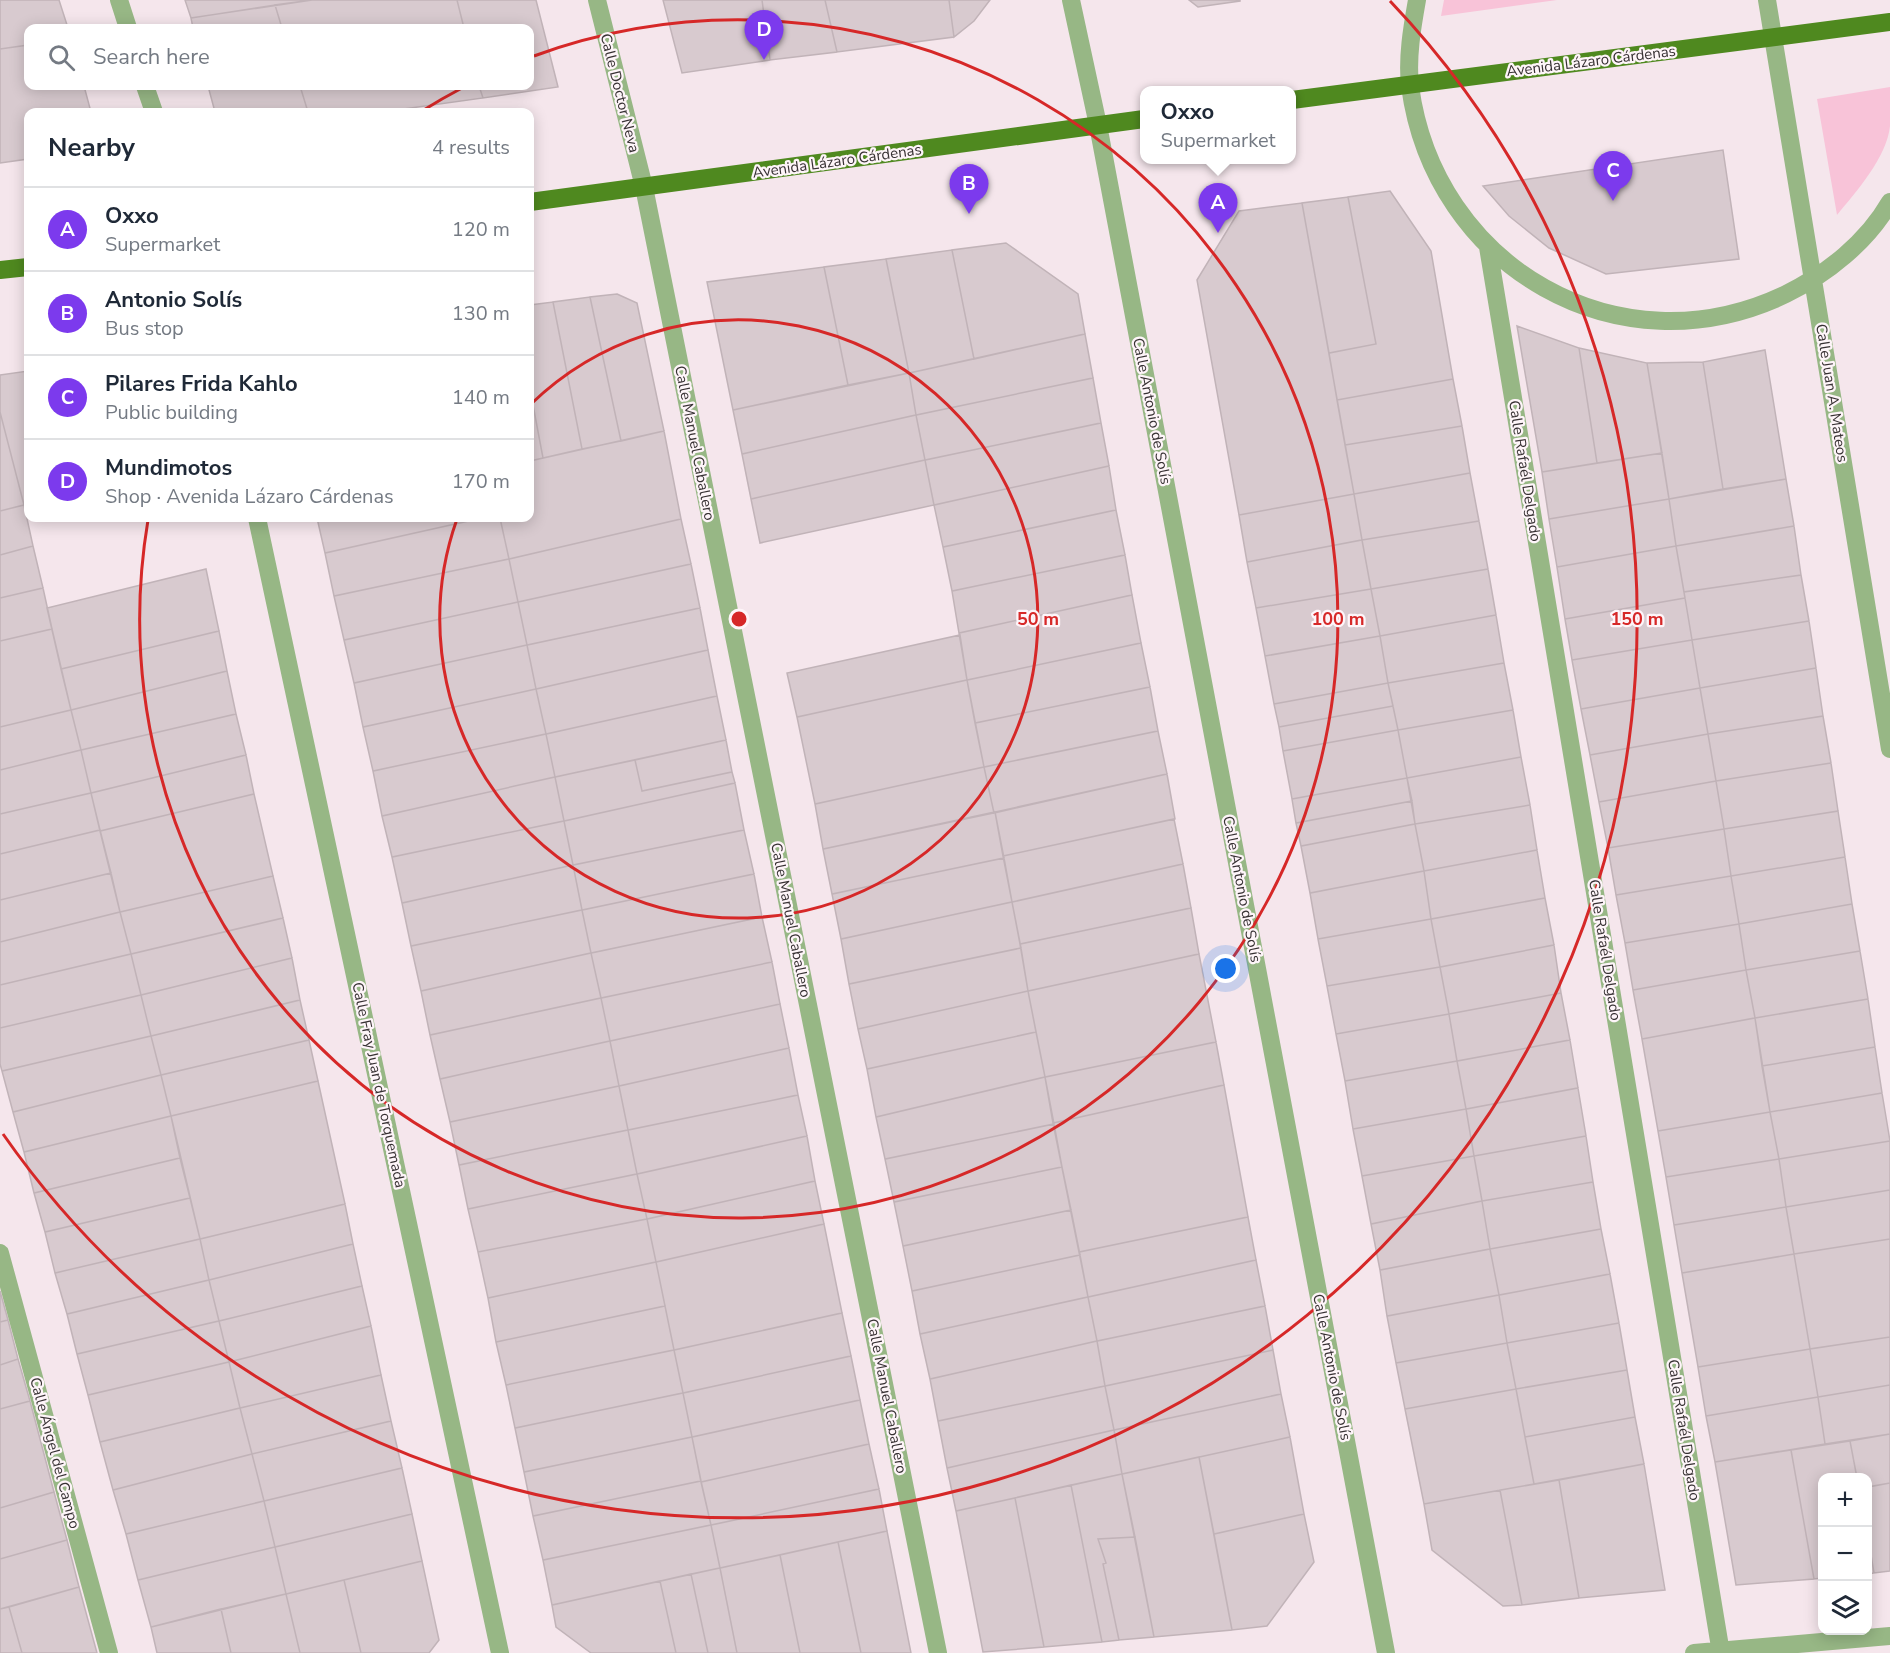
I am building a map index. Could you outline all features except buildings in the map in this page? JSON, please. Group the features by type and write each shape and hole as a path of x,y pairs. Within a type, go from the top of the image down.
{"main road":[{"name":"Avenida Lázaro Cárdenas","path":"1296,99 1890,22"},
{"name":"Avenida Lázaro Cárdenas","path":"534,201 1140,120"},
{"path":"0,270 24,267"}],"street":[{"path":"119,0 127,24"},
{"name":"Calle Doctor Neva","path":"597,0 644,187"},
{"name":"Calle Antonio de Solís","path":"1071,0 1098,125 1386,1653"},
{"path":"1417,0 1409,40 1410,85 1423,144 1450,200 1488,247 1534,283 1587,308 1644,320 1702,320 1759,307 1813,281 1851,250 1890,202"},
{"name":"Calle Juan A. Mateos","path":"1767,0 1890,749"},
{"path":"147,90 153,108"},
{"name":"Calle Manuel Caballero","path":"644,187 938,1653"},
{"name":"Calle Rafaél Delgado","path":"1488,247 1721,1652"},
{"name":"Calle Fray Juan de Torquemada","path":"258,522 501,1653"},
{"name":"Calle Ángel del Campo","path":"0,1253 109,1653"},
{"path":"1694,1653 1890,1636"}],"shaded area":[{"path":"1444,0 1557,0 1441,16"},
{"path":"1890,87 1888,138 1870,174 1837,215 1817,99"}],"place":[{"name":"Mundimotos","path":"764,60"},
{"name":"Pilares Frida Kahlo","path":"1613,201"},
{"name":"Antonio Solís","path":"969,214"},
{"name":"Oxxo","path":"1218,233"}]}
